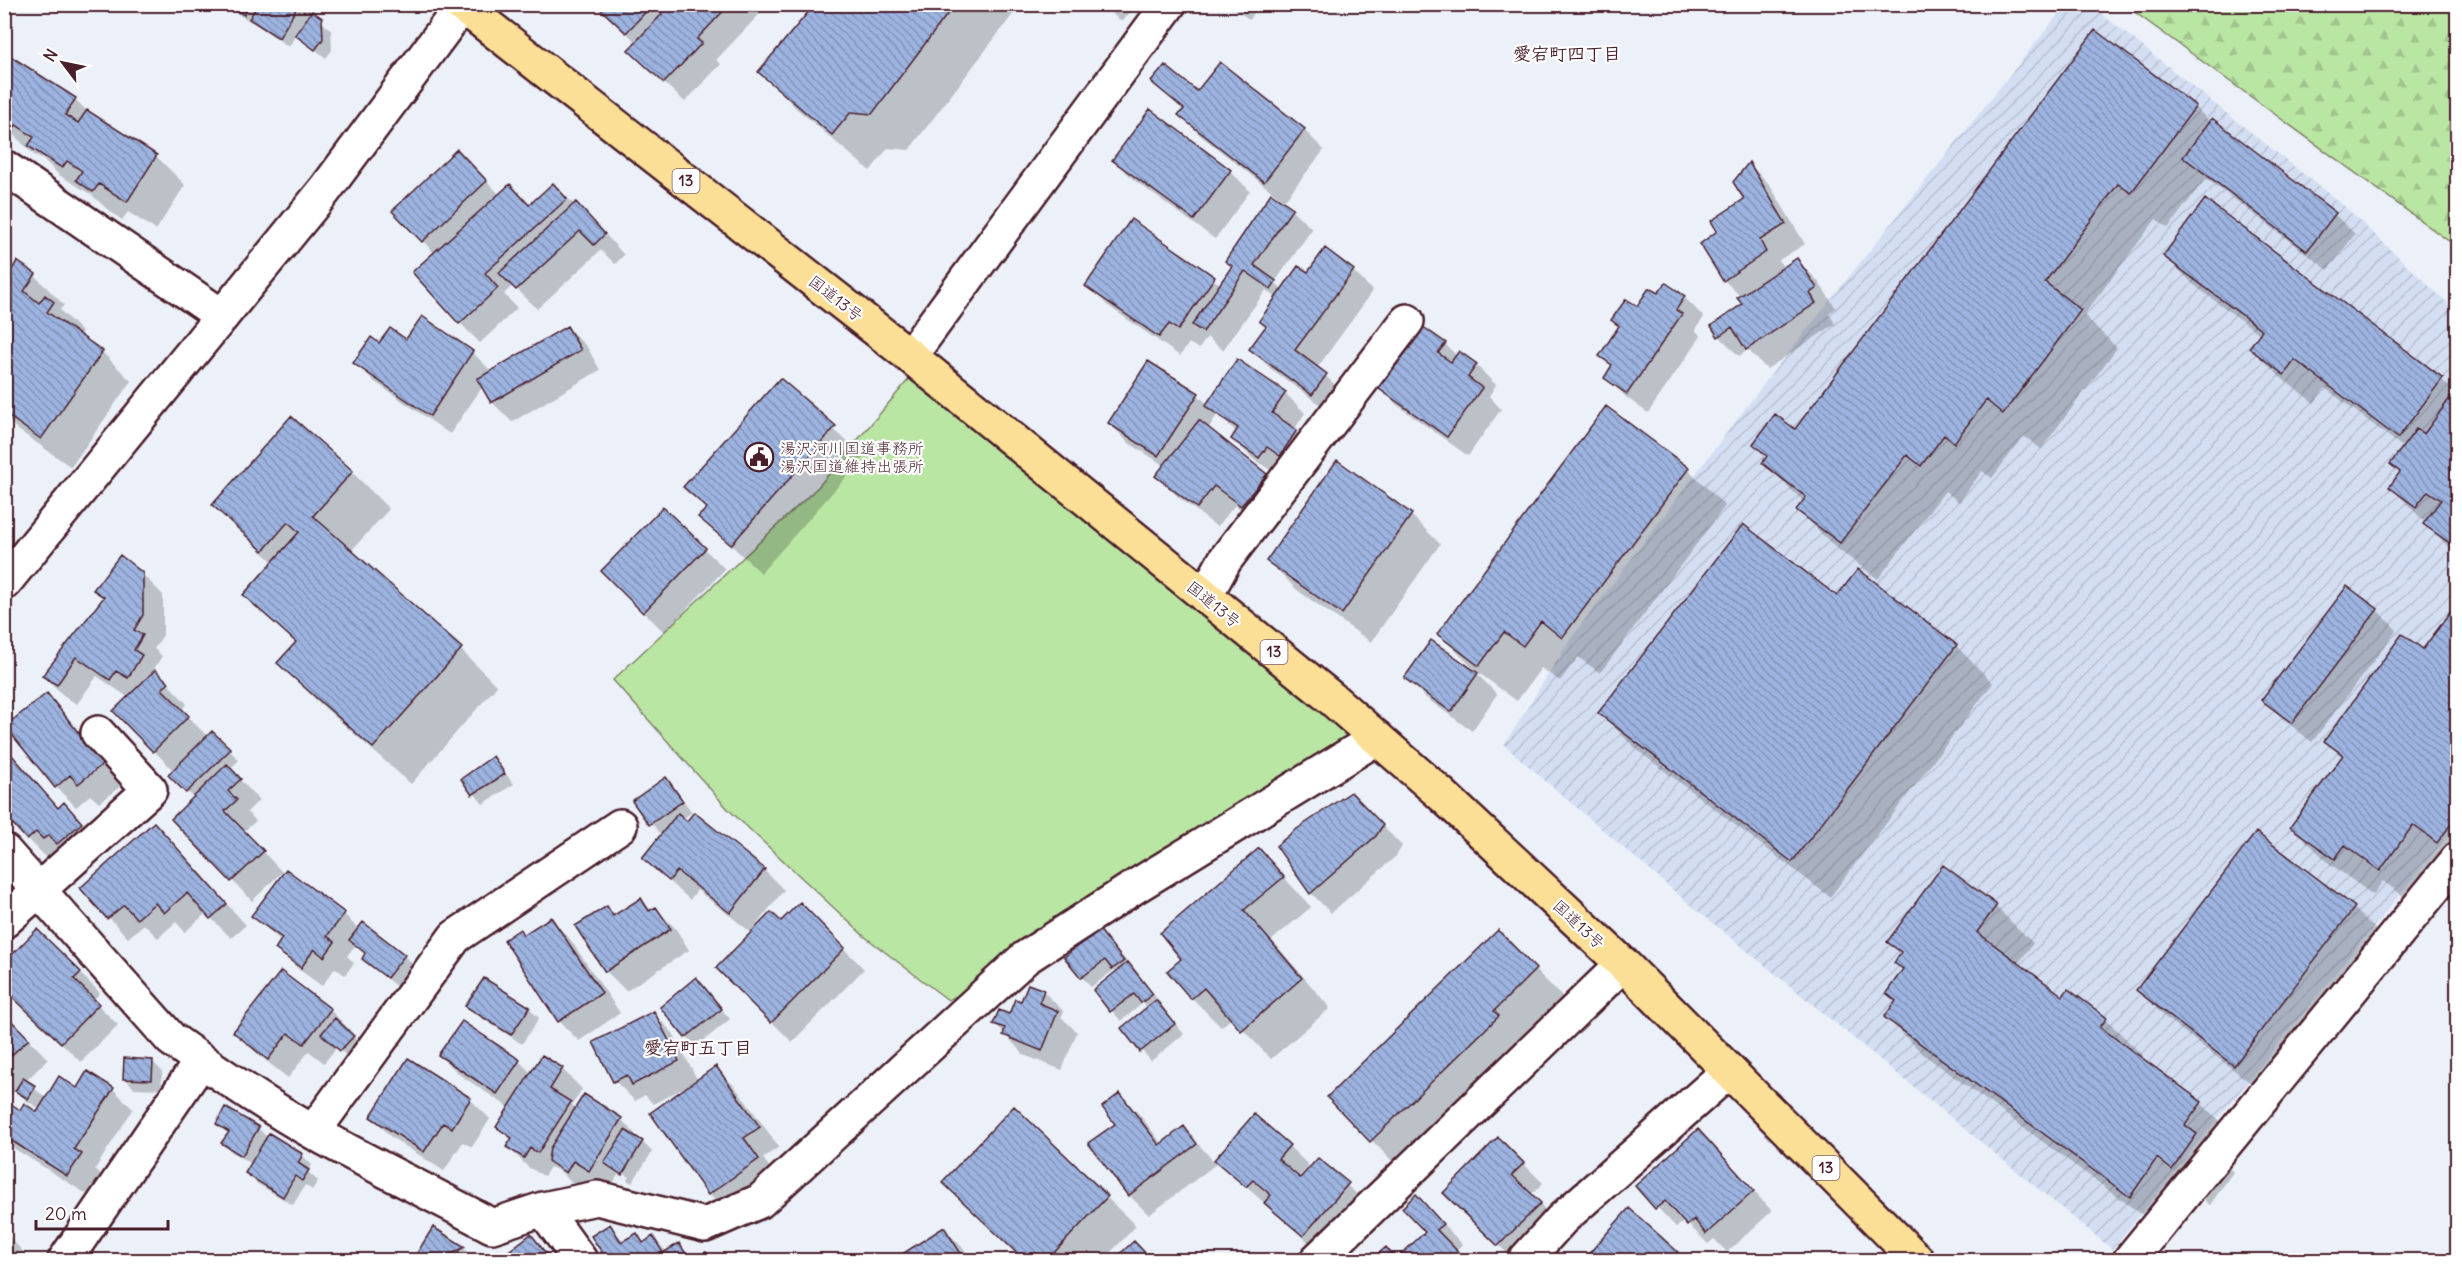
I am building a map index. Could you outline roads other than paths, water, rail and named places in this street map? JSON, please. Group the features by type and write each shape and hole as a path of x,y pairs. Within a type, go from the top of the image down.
{"highway":[{"name":"国道13号","path":"462,5 910,356 1377,738 1440,793 1623,964 1917,1260"}],"street":[{"path":"910,356 1169,4"},
{"path":"4,583 325,190 462,5"},
{"path":"4,167 222,316"},
{"path":"1205,596 1225,560 1407,321"},
{"path":"4,921 150,790 98,733"},
{"path":"4,851 171,1039 238,1087 313,1132 492,1226 543,1209 597,1198 705,1225 760,1200 1025,958 1136,886 1377,738"},
{"path":"313,1132 455,937 620,826"},
{"path":"2130,1260 2457,859"},
{"path":"1317,1260 1623,964"},
{"path":"65,1260 201,1061"},
{"path":"1525,1260 1562,1219 1729,1071"},
{"path":"543,1209 579,1260"}],"place":[{"name":"湯沢河川国道事務所 湯沢国道維持出張所","path":"759,457"}],"district":[{"name":"愛宕町四丁目","path":"1567,54"},
{"name":"愛宕町五丁目","path":"698,1048"}]}
